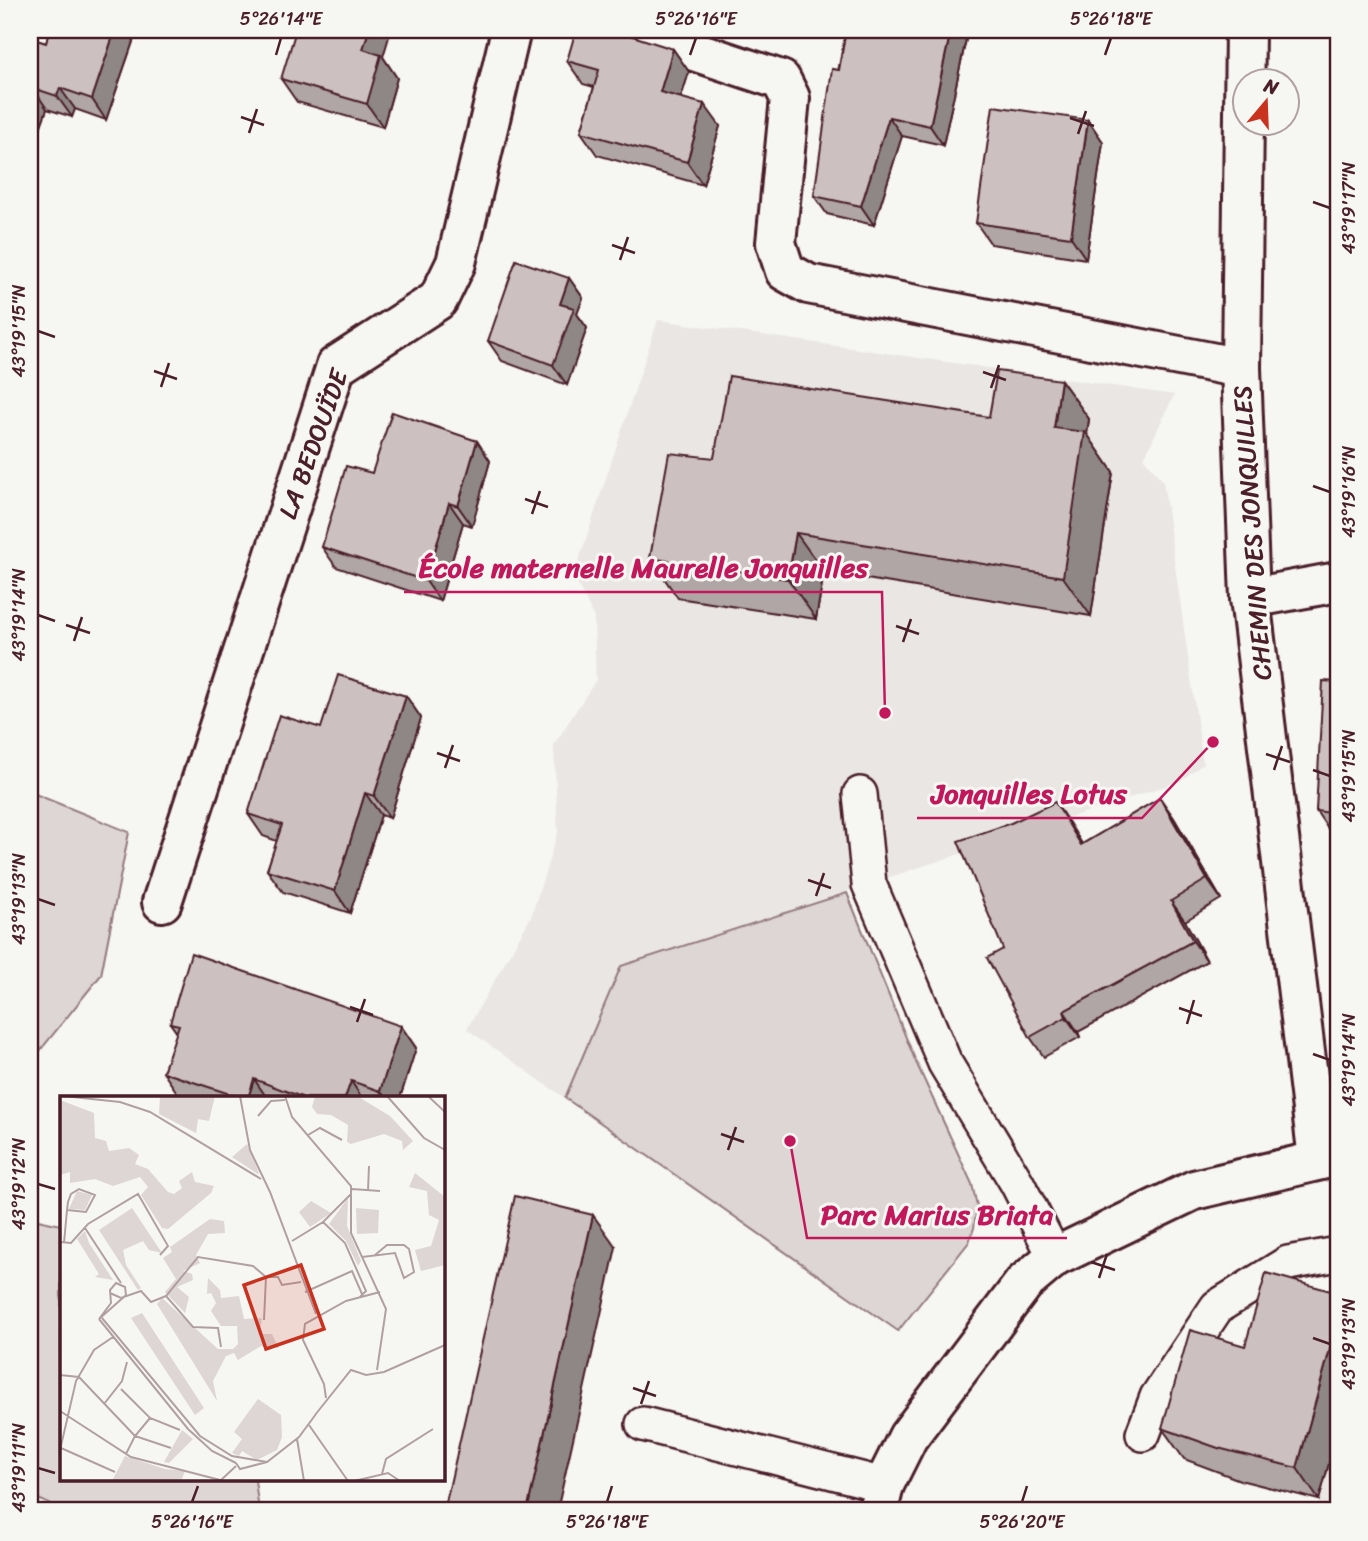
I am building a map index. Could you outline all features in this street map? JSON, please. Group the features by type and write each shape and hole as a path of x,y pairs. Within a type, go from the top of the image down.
{"street":[{"name":"LA BEDOUÏDE","path":"162,902 336,366 438,300 456,263 511,30"},
{"path":"631,30 740,64 781,80 790,97 776,243 785,271 808,284 1241,368"},
{"name":"CHEMIN DES JONQUILLES","path":"1245,30 1241,368 1250,598 1328,1157"},
{"path":"1250,598 1338,582"},
{"path":"881,1498 916,1426 1024,1283 1055,1258 1194,1190 1328,1157"}],"lane":[{"path":"860,794 869,884 945,1063 1017,1183 1055,1258"},
{"path":"1143,1434 1157,1397 1217,1307 1288,1263 1338,1254"},
{"path":"643,1423 881,1498"}],"shaded area":[{"path":"658,320 1174,395 1144,458 1163,481 1203,764 1180,781 621,966 565,1098 467,1029 531,917 558,832 554,745 596,680 594,618 574,576"},
{"path":"30,792 129,832 101,975 30,1063"},
{"path":"847,893 916,1062 972,1184 977,1206 969,1242 898,1331 565,1098 621,966"},
{"path":"30,1214 38,1220 60,1225 60,1482 255,1482 259,1511 64,1511 30,1495"},
{"path":"1338,1430 1338,1511 1317,1511 1319,1500"}],"building":[{"path":"50,30 115,30 92,99 60,88 57,96 33,88 30,96 30,38 46,43"},
{"path":"296,30 369,30 363,49 381,55 367,104 281,79"},
{"path":"576,30 614,30 673,49 660,92 704,104 687,162 581,132 599,70 567,61"},
{"path":"846,30 951,30 930,126 889,117 861,206 814,196 832,69 839,70"},
{"path":"993,106 1088,120 1071,237 976,223"},
{"path":"516,260 569,278 560,304 574,308 553,365 488,341"},
{"path":"997,371 1061,380 1054,428 1085,432 1063,577 796,533 788,579 650,558 669,453 714,458 729,376 989,417"},
{"path":"392,412 477,441 458,506 449,503 426,581 322,547 346,466 372,473"},
{"path":"338,675 406,696 374,796 365,793 335,891 267,870 282,825 248,814 279,715 321,728"},
{"path":"1323,681 1338,682 1338,814 1316,811"},
{"path":"1160,798 1207,879 1171,901 1193,941 1064,1011 1066,1017 1030,1037 987,958 1003,949 958,841 1011,823 1055,802 1081,845"},
{"path":"191,953 401,1026 380,1091 351,1081 346,1096 299,1096 254,1079 249,1096 236,1096 163,1072 179,1025 170,1023"},
{"path":"515,1196 593,1215 527,1511 444,1511"},
{"path":"1266,1273 1338,1293 1338,1344 1332,1342 1297,1468 1218,1448 1162,1428 1190,1330 1245,1346"}],"place":[{"name":"École maternelle Maurelle Jonquilles","path":"885,713"},
{"name":"Jonquilles Lotus","path":"1213,742"},
{"name":"Parc Marius Briata","path":"790,1141"}]}
